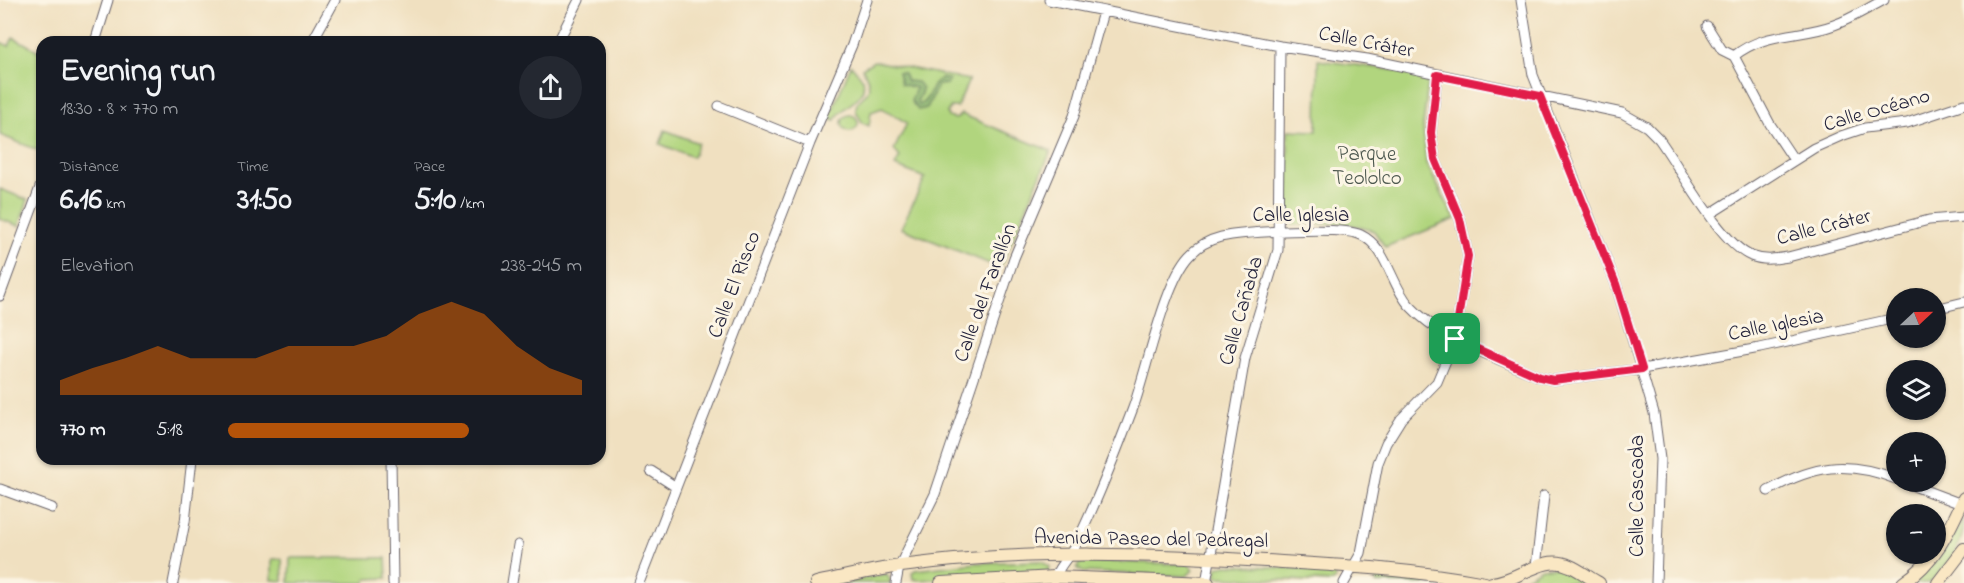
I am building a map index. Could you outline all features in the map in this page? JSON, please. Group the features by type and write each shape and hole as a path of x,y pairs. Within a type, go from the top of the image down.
{"main road":[{"path":"1903,583 1924,566 1939,549 1963,502"},
{"path":"1938,583 1964,549"},
{"name":"Avenida Paseo del Pedregal","path":"816,583 899,567 980,558 1067,556 1209,557 1353,566 1429,573 1485,583"},
{"path":"1492,583 1510,580 1551,562 1564,564 1599,583"},
{"name":"Avenida Paseo del Pedregal","path":"941,583 1054,580 1207,583"}],"street":[{"path":"97,36 108,0"},
{"path":"315,36 335,0"},
{"path":"561,36 579,0"},
{"name":"Calle El Risco","path":"639,583 810,143 852,45 867,0"},
{"name":"Calle Cráter","path":"1048,0 1280,46 1367,59 1622,113 1647,127 1665,148 1729,240 1740,250 1753,256 1770,260 1929,220 1964,217"},
{"name":"Calle Cascada","path":"1521,0 1529,57 1540,96 1616,284 1654,413 1659,451 1656,583"},
{"path":"1734,56 1757,40 1809,32 1835,25 1884,0"},
{"name":"Calle del Farallón","path":"896,583 899,567 935,494 1014,258 1074,116 1103,12"},
{"path":"1707,26 1722,50 1734,56 1770,124 1794,160"},
{"name":"Calle Cañada","path":"1207,583 1209,557 1245,358 1278,250 1280,46"},
{"path":"1344,583 1361,553 1378,463 1386,443 1401,419 1437,382 1455,339 1468,256 1460,219 1435,159 1431,133 1437,75"},
{"name":"Calle Océano","path":"1710,214 1794,160 1841,136 1865,128 1907,123 1964,104"},
{"path":"719,106 810,143"},
{"path":"0,296 36,198"},
{"name":"Calle Iglesia","path":"1054,580 1076,545 1133,407 1175,280 1189,256 1204,243 1220,237 1347,231 1368,239 1381,254 1397,289 1409,305 1455,339 1540,377 1553,380 1642,369 1830,335 1886,321"},
{"path":"1946,306 1964,302"},
{"path":"173,583 185,522 191,465"},
{"path":"391,465 393,583"},
{"path":"1768,491 1813,470 1840,467 1860,468 1886,476"},
{"path":"651,471 676,487"},
{"path":"0,489 52,508"},
{"path":"1932,492 1963,502"},
{"path":"1536,567 1544,496"},
{"path":"512,583 518,545"}],"green space":[{"path":"13,37 36,50 36,150 0,135 0,42 9,46"},
{"name":"Parque Teololco","path":"1318,60 1415,73 1428,84 1423,126 1426,163 1455,219 1385,247 1374,231 1344,223 1293,225 1288,220 1288,130 1317,131"},
{"path":"874,61 969,80 957,107 951,107 947,112 948,117 956,119 961,114 1051,151 1000,268 901,228 925,178 895,166 900,157 894,150 907,123 882,108 871,112 869,126 862,123 856,110 856,105 868,91 869,85 862,68"},
{"path":"851,65 863,79 862,92 835,120 829,118"},
{"path":"898,72 904,73 907,81 917,82 922,89 917,101 919,105 926,99 938,80 942,78 949,80 947,84 938,85 927,108 918,110 911,101 916,88 901,84"},
{"path":"850,115 858,123 850,131 842,123"},
{"path":"665,130 698,143 693,157 660,144"},
{"path":"0,189 28,200 19,226 0,219"},
{"path":"1964,520 1958,546 1954,554 1942,570 1929,583 1912,583 1933,564 1946,564 1946,546"},
{"path":"290,558 386,558 387,578 366,579 366,583 289,583"},
{"path":"272,559 282,559 283,581 272,580"},
{"path":"1041,561 1050,567 1048,572 919,580 913,579 912,573 915,570 976,563"},
{"path":"1081,561 1189,564 1193,570 1187,576 1083,572 1077,568"},
{"path":"1226,565 1329,570 1334,571 1336,579 1332,582 1217,577 1217,567"},
{"path":"1563,567 1589,583 1516,583 1542,568"},
{"path":"1377,572 1464,583 1376,583"},
{"path":"887,574 891,582 889,583 838,583"}],"route":[{"path":"1437,75 1540,96 1616,284 1642,369 1553,380 1540,377 1455,339 1468,256 1466,238 1460,219 1435,159 1431,133 1437,75"}]}
